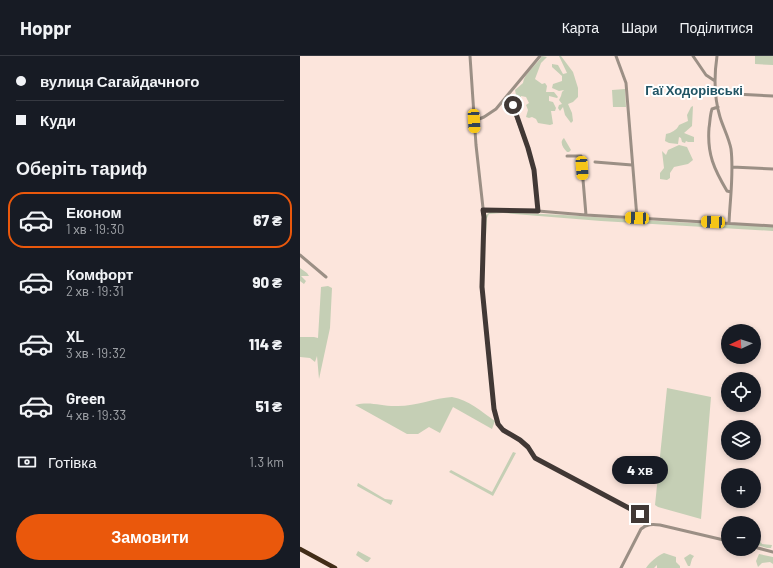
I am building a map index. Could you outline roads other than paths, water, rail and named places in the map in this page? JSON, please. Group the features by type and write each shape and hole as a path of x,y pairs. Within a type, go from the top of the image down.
{"highway":[{"path":"300,549 335,568"}],"street":[{"path":"470,56 478,168 484,217 482,287 494,409 498,424 503,430 520,440 528,447 535,458 640,514 645,526"},
{"path":"474,121 493,112 540,56"},
{"path":"616,56 626,83 637,218"},
{"path":"693,56 706,75 715,81"},
{"path":"717,56 715,81 716,93 718,106 731,147 732,167 729,223"},
{"path":"716,93 773,96"},
{"path":"508,95 528,148 534,170 538,211"},
{"path":"718,106 712,109 711,113 708,134 709,150 711,161 720,180 727,191 731,192"},
{"path":"567,156 581,156 586,215"},
{"path":"595,162 632,164"},
{"path":"732,167 773,169"},
{"path":"483,210 538,211 773,226"},
{"path":"300,255 326,277"},
{"path":"621,568 641,529 651,524 660,524 721,539"},
{"path":"761,549 773,552"}],"district":[{"name":"Гаї Ходорівські","path":"694,90"}]}
